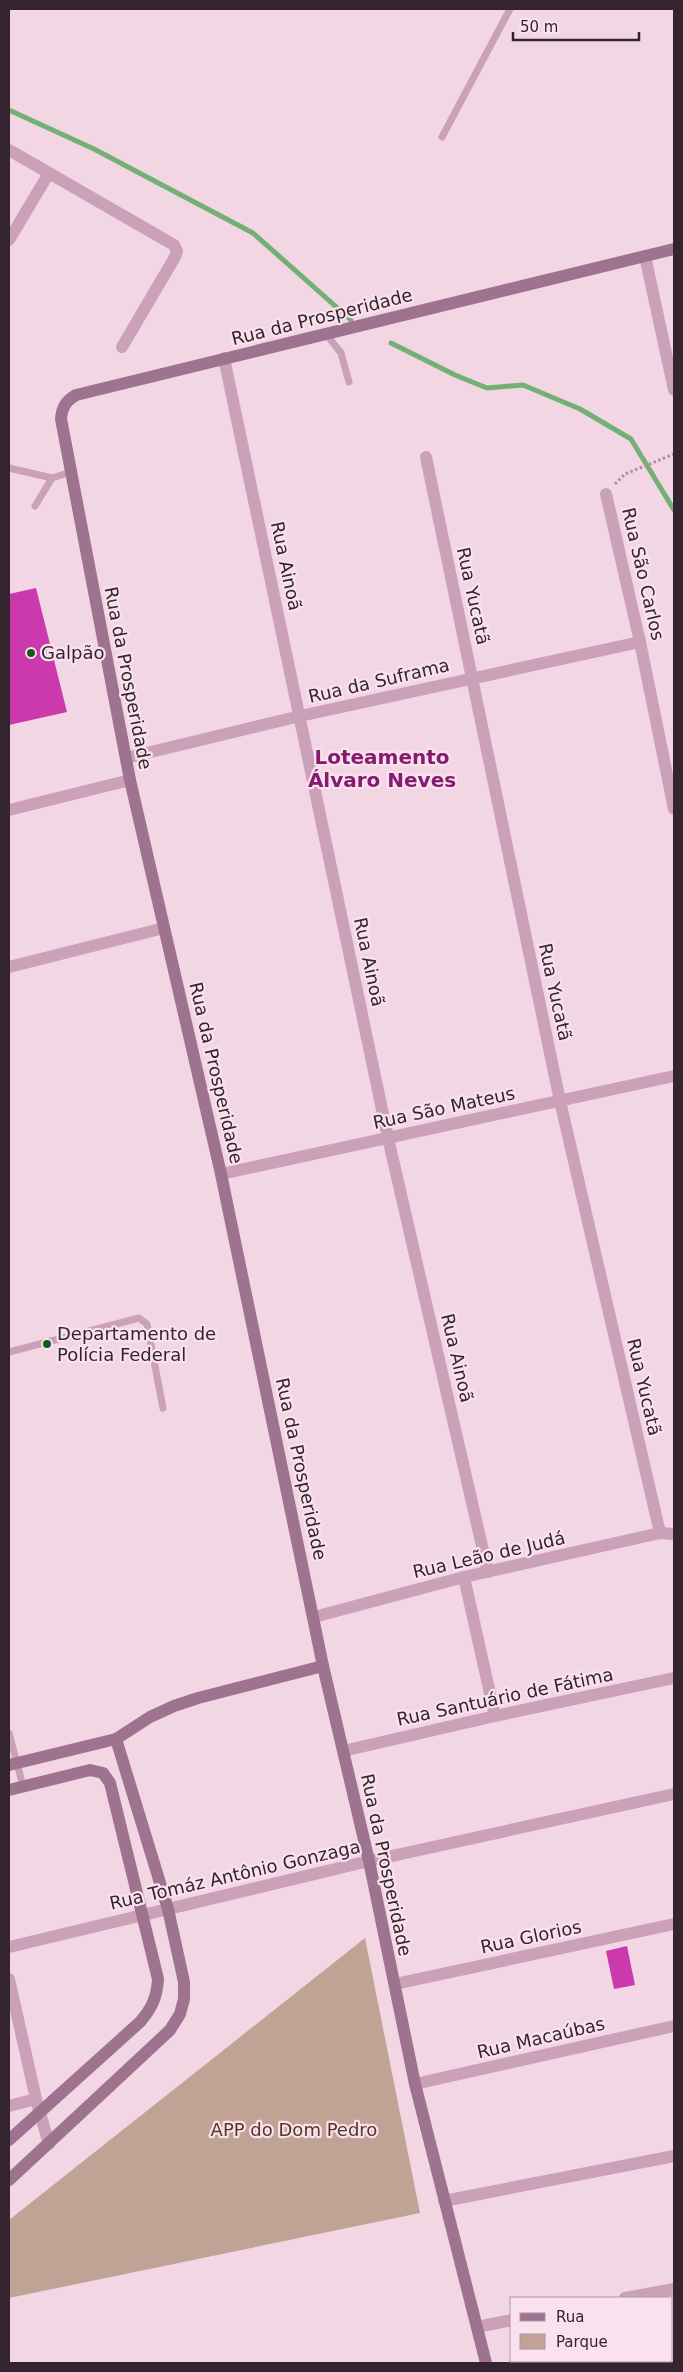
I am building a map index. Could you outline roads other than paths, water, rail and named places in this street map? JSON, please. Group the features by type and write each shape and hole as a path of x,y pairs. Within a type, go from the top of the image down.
{"street":[{"path":"9,150 174,245 177,251 175,257 122,347"},
{"path":"9,240 49,173"},
{"name":"Rua da Prosperidade","path":"486,2363 415,2084 369,1861 323,1666 221,1174 130,780 61,419 62,409 67,401 76,395 674,249"},
{"path":"646,256 674,390"},
{"name":"Rua Ainoã","path":"224,358 388,1138 488,1572"},
{"name":"Rua Yucatã","path":"426,457 560,1101 660,1533"},
{"name":"Rua São Carlos","path":"606,494 640,642 674,809"},
{"name":"Rua da Suframa","path":"126,758 300,716 640,642"},
{"path":"9,810 130,780"},
{"path":"9,967 164,928"},
{"name":"Rua São Mateus","path":"221,1174 674,1076"},
{"name":"Rua Leão de Judá","path":"314,1617 464,1577 660,1533 674,1534"},
{"path":"464,1577 495,1716"},
{"path":"13,1764 116,1739 150,1717 174,1706 198,1698 323,1666"},
{"name":"Rua Santuário de Fátima","path":"343,1751 674,1678"},
{"path":"9,2180 170,2030 180,2014 184,1999 184,1982 168,1909 116,1739"},
{"path":"9,1790 90,1770 103,1773 110,1783 144,1915 158,1979 157,1994 152,2008 140,2022 9,2140"},
{"name":"Rua Tomáz Antônio Gonzaga","path":"9,1947 369,1861 674,1794"},
{"name":"Rua Glorios","path":"394,1984 674,1924"},
{"path":"9,1979 48,2144"},
{"name":"Rua Macaúbas","path":"415,2084 674,2026"},
{"path":"9,2106 36,2099"},
{"path":"444,2201 674,2156"},
{"path":"630,2297 674,2289"},
{"path":"477,2327 510,2320"}],"lane":[{"path":"442,136 510,9"},
{"path":"330,333 341,353 349,382"},
{"path":"9,468 52,478 71,472"},
{"path":"35,506 52,478"},
{"path":"9,1352 138,1318 146,1324 163,1408"},
{"path":"9,1733 13,1764 23,1786"}],"waterway":[{"path":"9,110 94,149 253,233 351,320"},
{"path":"391,343 455,375 487,388 523,385 580,409 631,439 674,510"}],"place":[{"name":"Galpão","path":"31,653"},
{"name":"Departamento de Polícia Federal","path":"47,1344"}],"district":[{"name":"Loteamento Álvaro Neves","path":"382,768"}],"park label":[{"name":"APP do Dom Pedro","path":"294,2130"}]}
